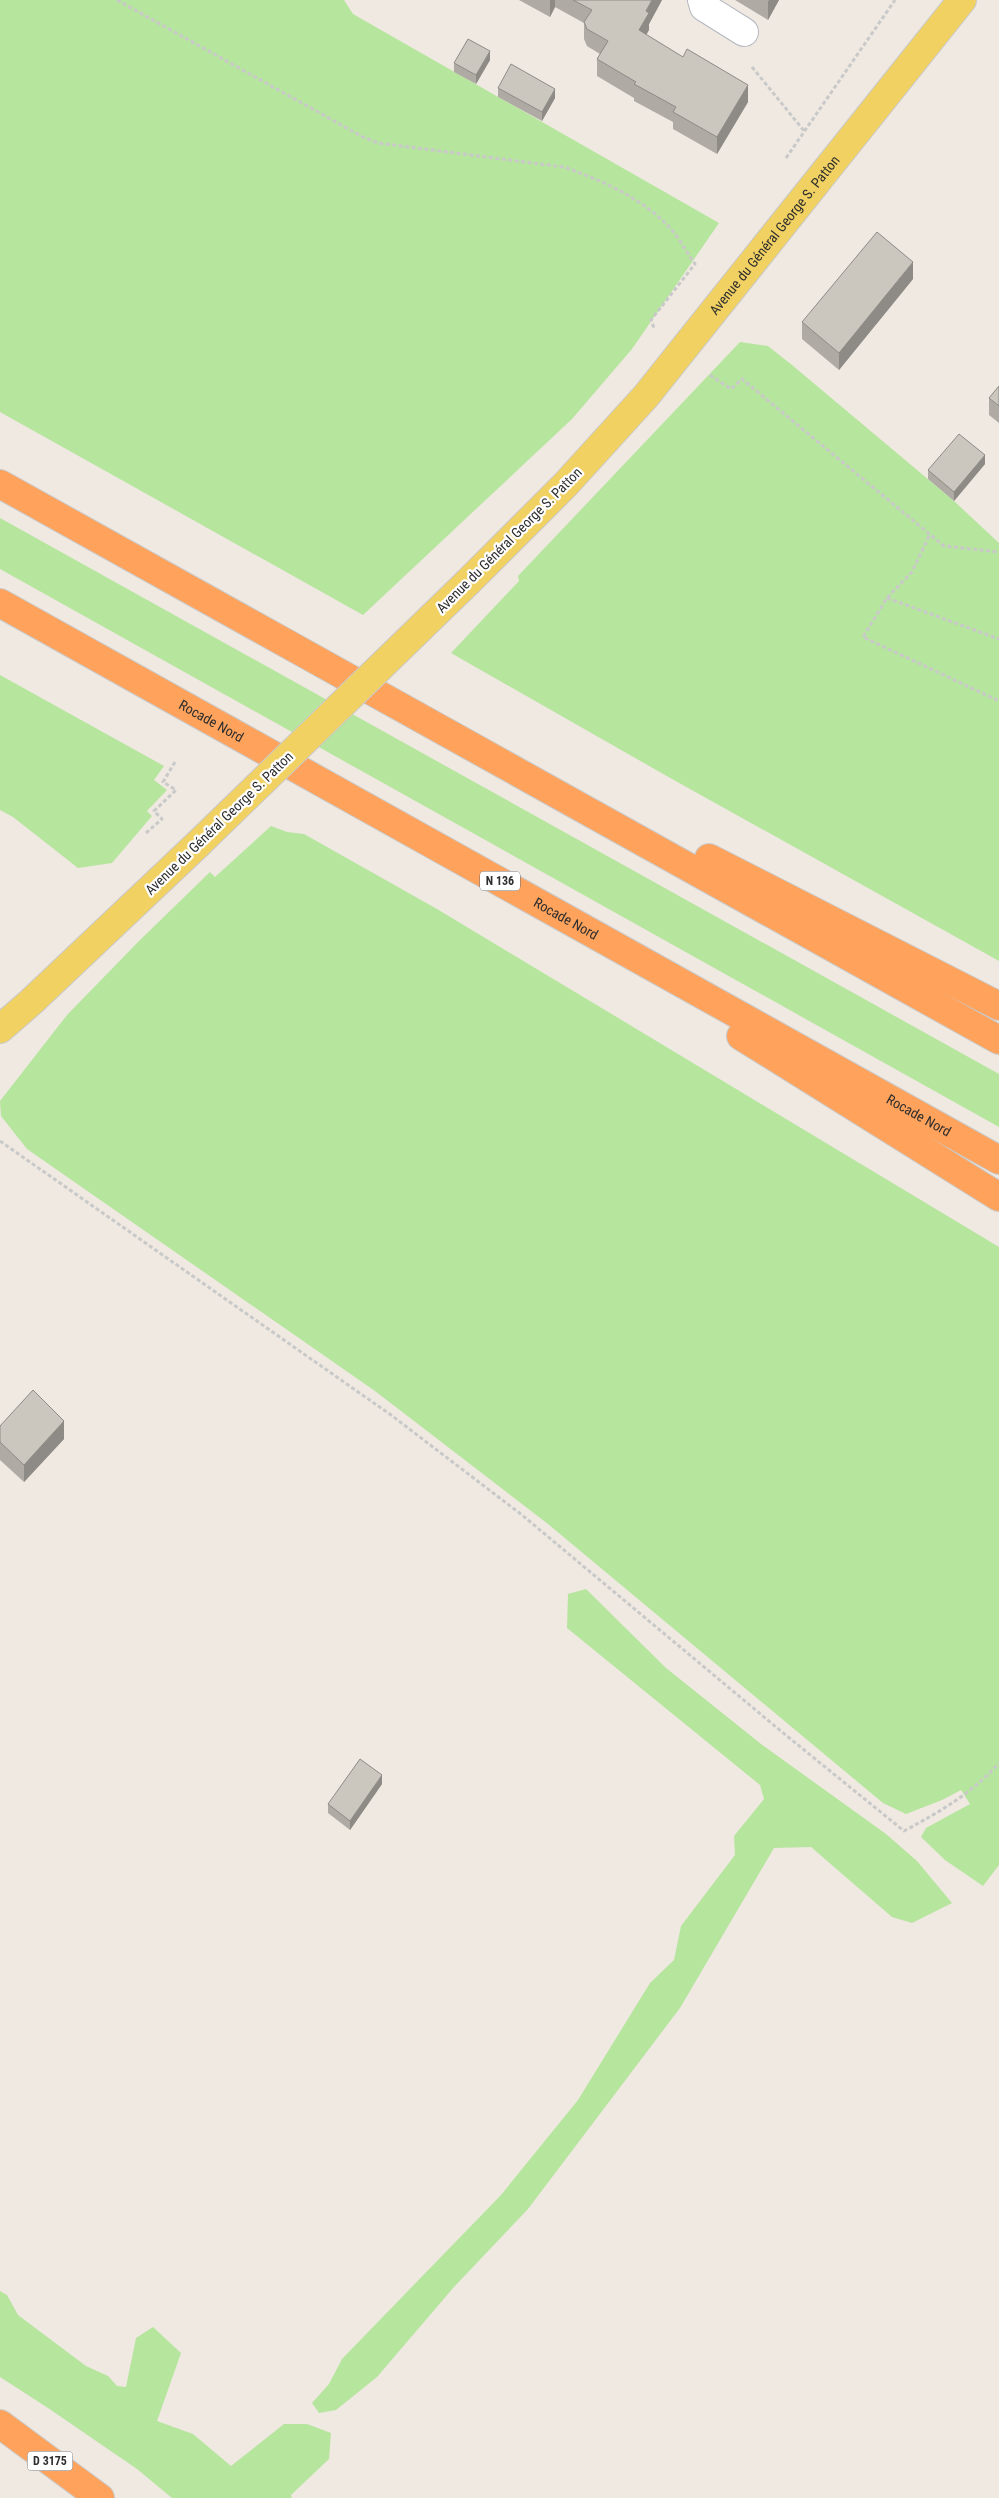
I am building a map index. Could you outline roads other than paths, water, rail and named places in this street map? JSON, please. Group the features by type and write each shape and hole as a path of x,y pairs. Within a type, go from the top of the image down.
{"highway":[{"path":"0,484 999,1040"},
{"name":"Rocade Nord","path":"0,603 999,1160"},
{"path":"266,632 999,1006"},
{"path":"428,841 999,1197"},
{"name":"D 3175","path":"0,2424 100,2498"}],"main road":[{"name":"Avenue du Général George S. Patton","path":"0,1029 32,1002 198,844 469,581 566,484 680,355 962,0"}],"street":[{"path":"702,0 704,7 736,27"}]}
